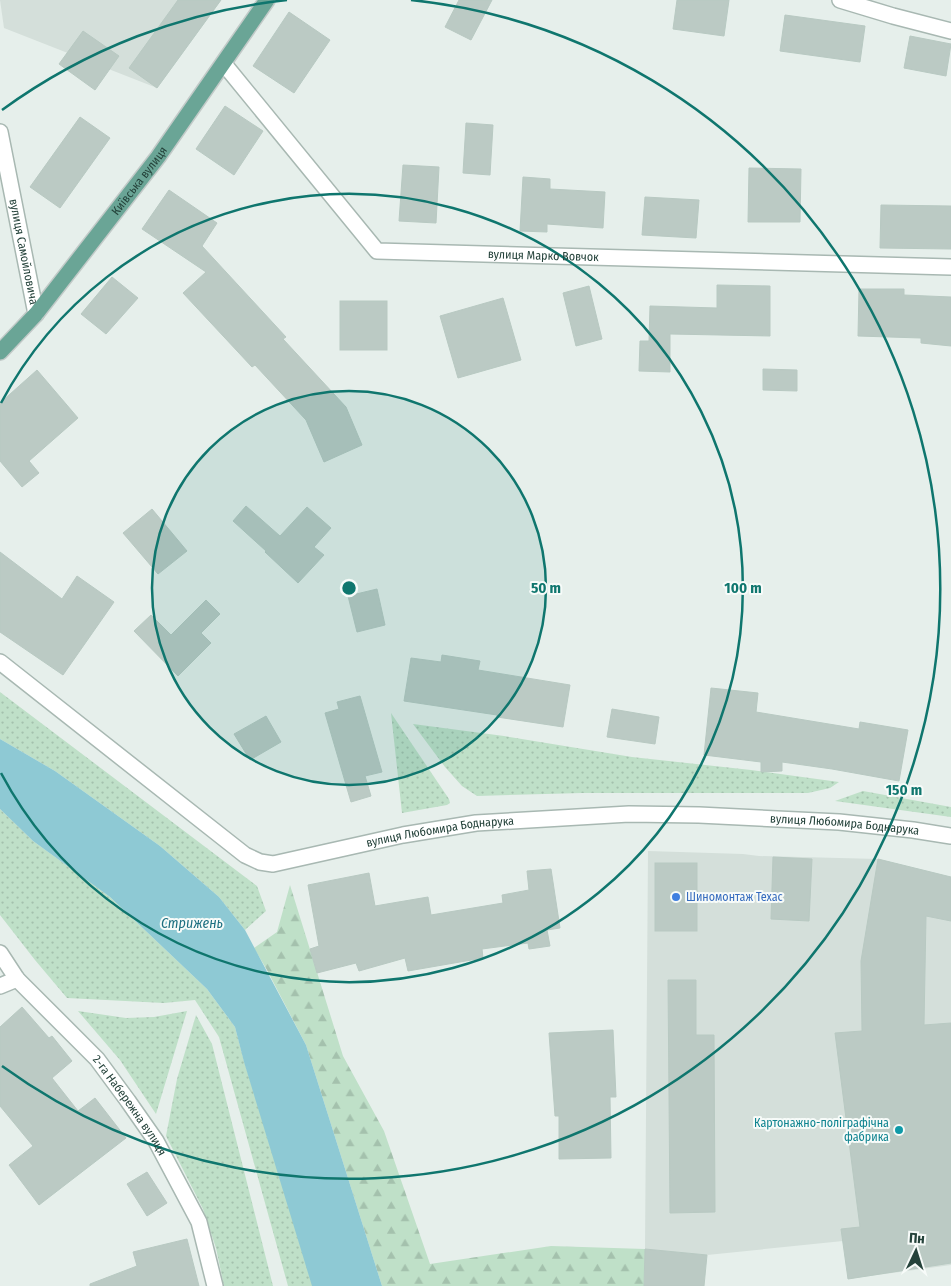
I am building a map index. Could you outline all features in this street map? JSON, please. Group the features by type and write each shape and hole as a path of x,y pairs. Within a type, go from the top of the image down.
{"main road":[{"name":"Київська вулиця","path":"0,352 36,314 158,157 267,0"}],"street":[{"path":"840,0 951,31"},
{"name":"вулиця Марко Вовчок","path":"224,64 377,251 951,267"},
{"name":"вулиця Самойловича","path":"0,132 36,314"},
{"name":"вулиця Любомира Боднарука","path":"0,662 245,855 260,862 273,864 403,835 476,823 629,814 699,815 839,822 951,836"},
{"name":"2-га Набережна вулиця","path":"0,953 17,979 96,1059 156,1141 199,1222 215,1286"},
{"path":"0,986 17,979"}],"shaded area":[{"path":"0,0 221,0 157,88 4,28"},
{"path":"648,851 878,859 951,877 951,1265 848,1279 843,1241 707,1255 645,1249"}],"green space":[{"path":"0,692 257,886 266,911 245,930 219,897 160,846 55,771 0,739"},
{"path":"391,713 449,799 450,803 447,805 402,813"},
{"path":"413,724 504,736 632,757 839,782 830,788 808,793 582,793 477,796 462,786 445,767"},
{"path":"863,791 951,807 951,817 835,801"},
{"path":"0,809 33,841 110,897 207,989 235,1027 315,1286 288,1286 219,1037 195,1000 164,1003 67,998 0,915"},
{"path":"290,885 343,1056 384,1131 430,1264 551,1246 645,1249 644,1286 382,1286 306,1045 254,948 277,932"},
{"path":"78,1011 126,1018 154,1017 187,1011 156,1114 120,1060"},
{"path":"196,1015 212,1044 273,1286 224,1286 216,1248 203,1209 166,1136 177,1079"}],"water":[{"name":"Стрижень","path":"0,739 55,771 160,846 219,897 245,930 306,1045 382,1286 312,1286 235,1027 207,989 110,897 33,841 0,809"}],"building":[{"path":"178,0 221,0 157,88 129,68"},
{"path":"459,0 492,0 471,40 445,27"},
{"path":"677,0 729,0 724,36 673,29"},
{"path":"289,12 330,40 294,93 253,66"},
{"path":"785,15 865,26 860,62 780,51"},
{"path":"83,31 119,56 95,90 59,64"},
{"path":"910,36 951,44 946,76 904,68"},
{"path":"225,106 263,131 234,175 196,149"},
{"path":"80,117 110,138 60,208 30,187"},
{"path":"466,123 493,125 490,175 463,173"},
{"path":"403,165 439,167 436,223 399,221"},
{"path":"749,168 801,169 800,222 748,222"},
{"path":"523,177 550,179 550,189 605,192 603,228 547,224 547,232 520,231"},
{"path":"169,190 217,223 202,246 286,337 283,339 346,407 362,445 324,462 306,420 255,365 252,367 183,293 206,272 142,229"},
{"path":"645,197 699,200 696,238 642,235"},
{"path":"881,205 951,206 951,249 880,248"},
{"path":"112,277 138,298 106,334 81,314"},
{"path":"717,285 770,286 770,336 670,334 670,372 639,371 640,341 649,341 650,306 717,308"},
{"path":"589,286 602,339 576,346 563,293"},
{"path":"859,289 904,289 904,295 951,297 951,346 921,343 921,338 858,336"},
{"path":"503,298 521,360 458,378 440,316"},
{"path":"340,301 387,301 387,350 340,350"},
{"path":"763,369 797,370 797,391 763,390"},
{"path":"37,370 78,418 29,461 39,473 22,487 0,461 0,403"},
{"path":"246,506 280,536 307,507 331,528 314,547 324,555 298,583 233,521"},
{"path":"152,509 187,551 158,574 123,533"},
{"path":"0,552 62,599 77,576 114,602 63,675 0,632"},
{"path":"377,589 385,625 357,632 348,596"},
{"path":"206,600 220,614 201,633 211,643 178,676 134,631 151,615 171,635"},
{"path":"442,655 480,661 478,670 570,685 563,727 404,701 411,658 441,662"},
{"path":"711,688 758,693 756,712 859,729 860,722 908,730 899,781 782,762 782,771 761,772 761,762 704,755"},
{"path":"360,696 382,772 365,776 371,796 351,802 325,713 339,709 337,702"},
{"path":"612,709 659,717 655,744 607,737"},
{"path":"266,716 281,742 250,760 234,734"},
{"path":"773,857 812,859 809,921 771,919"},
{"name":"Картонажно-поліграфічна фабрика","path":"878,859 951,877 951,921 926,916 924,1025 951,1023 951,1263 848,1279 841,1229 860,1227 835,1033 862,1031 861,961"},
{"name":"Шиномонтаж Техас","path":"655,863 697,863 697,931 655,931"},
{"path":"551,869 560,928 547,930 550,946 529,949 528,943 482,949 483,958 408,971 405,958 359,971 356,963 317,973 310,949 319,946 308,885 369,873 375,906 428,897 431,915 503,903 502,895 529,890 527,871"},
{"path":"668,980 696,980 696,1035 714,1035 715,1212 670,1213"},
{"path":"22,1007 49,1038 52,1036 72,1061 52,1078 78,1111 95,1098 126,1138 39,1205 9,1165 33,1146 0,1106 0,1027"},
{"path":"613,1030 616,1097 610,1097 611,1158 559,1159 559,1116 555,1116 549,1033"},
{"path":"147,1172 167,1203 147,1216 127,1184"},
{"path":"187,1239 199,1286 90,1286 90,1284 137,1266 133,1252"},
{"path":"645,1249 707,1255 704,1286 644,1286"}],"place":[{"name":"Шиномонтаж Техас","path":"676,897"},
{"name":"Картонажно-поліграфічна фабрика","path":"899,1130"}]}
